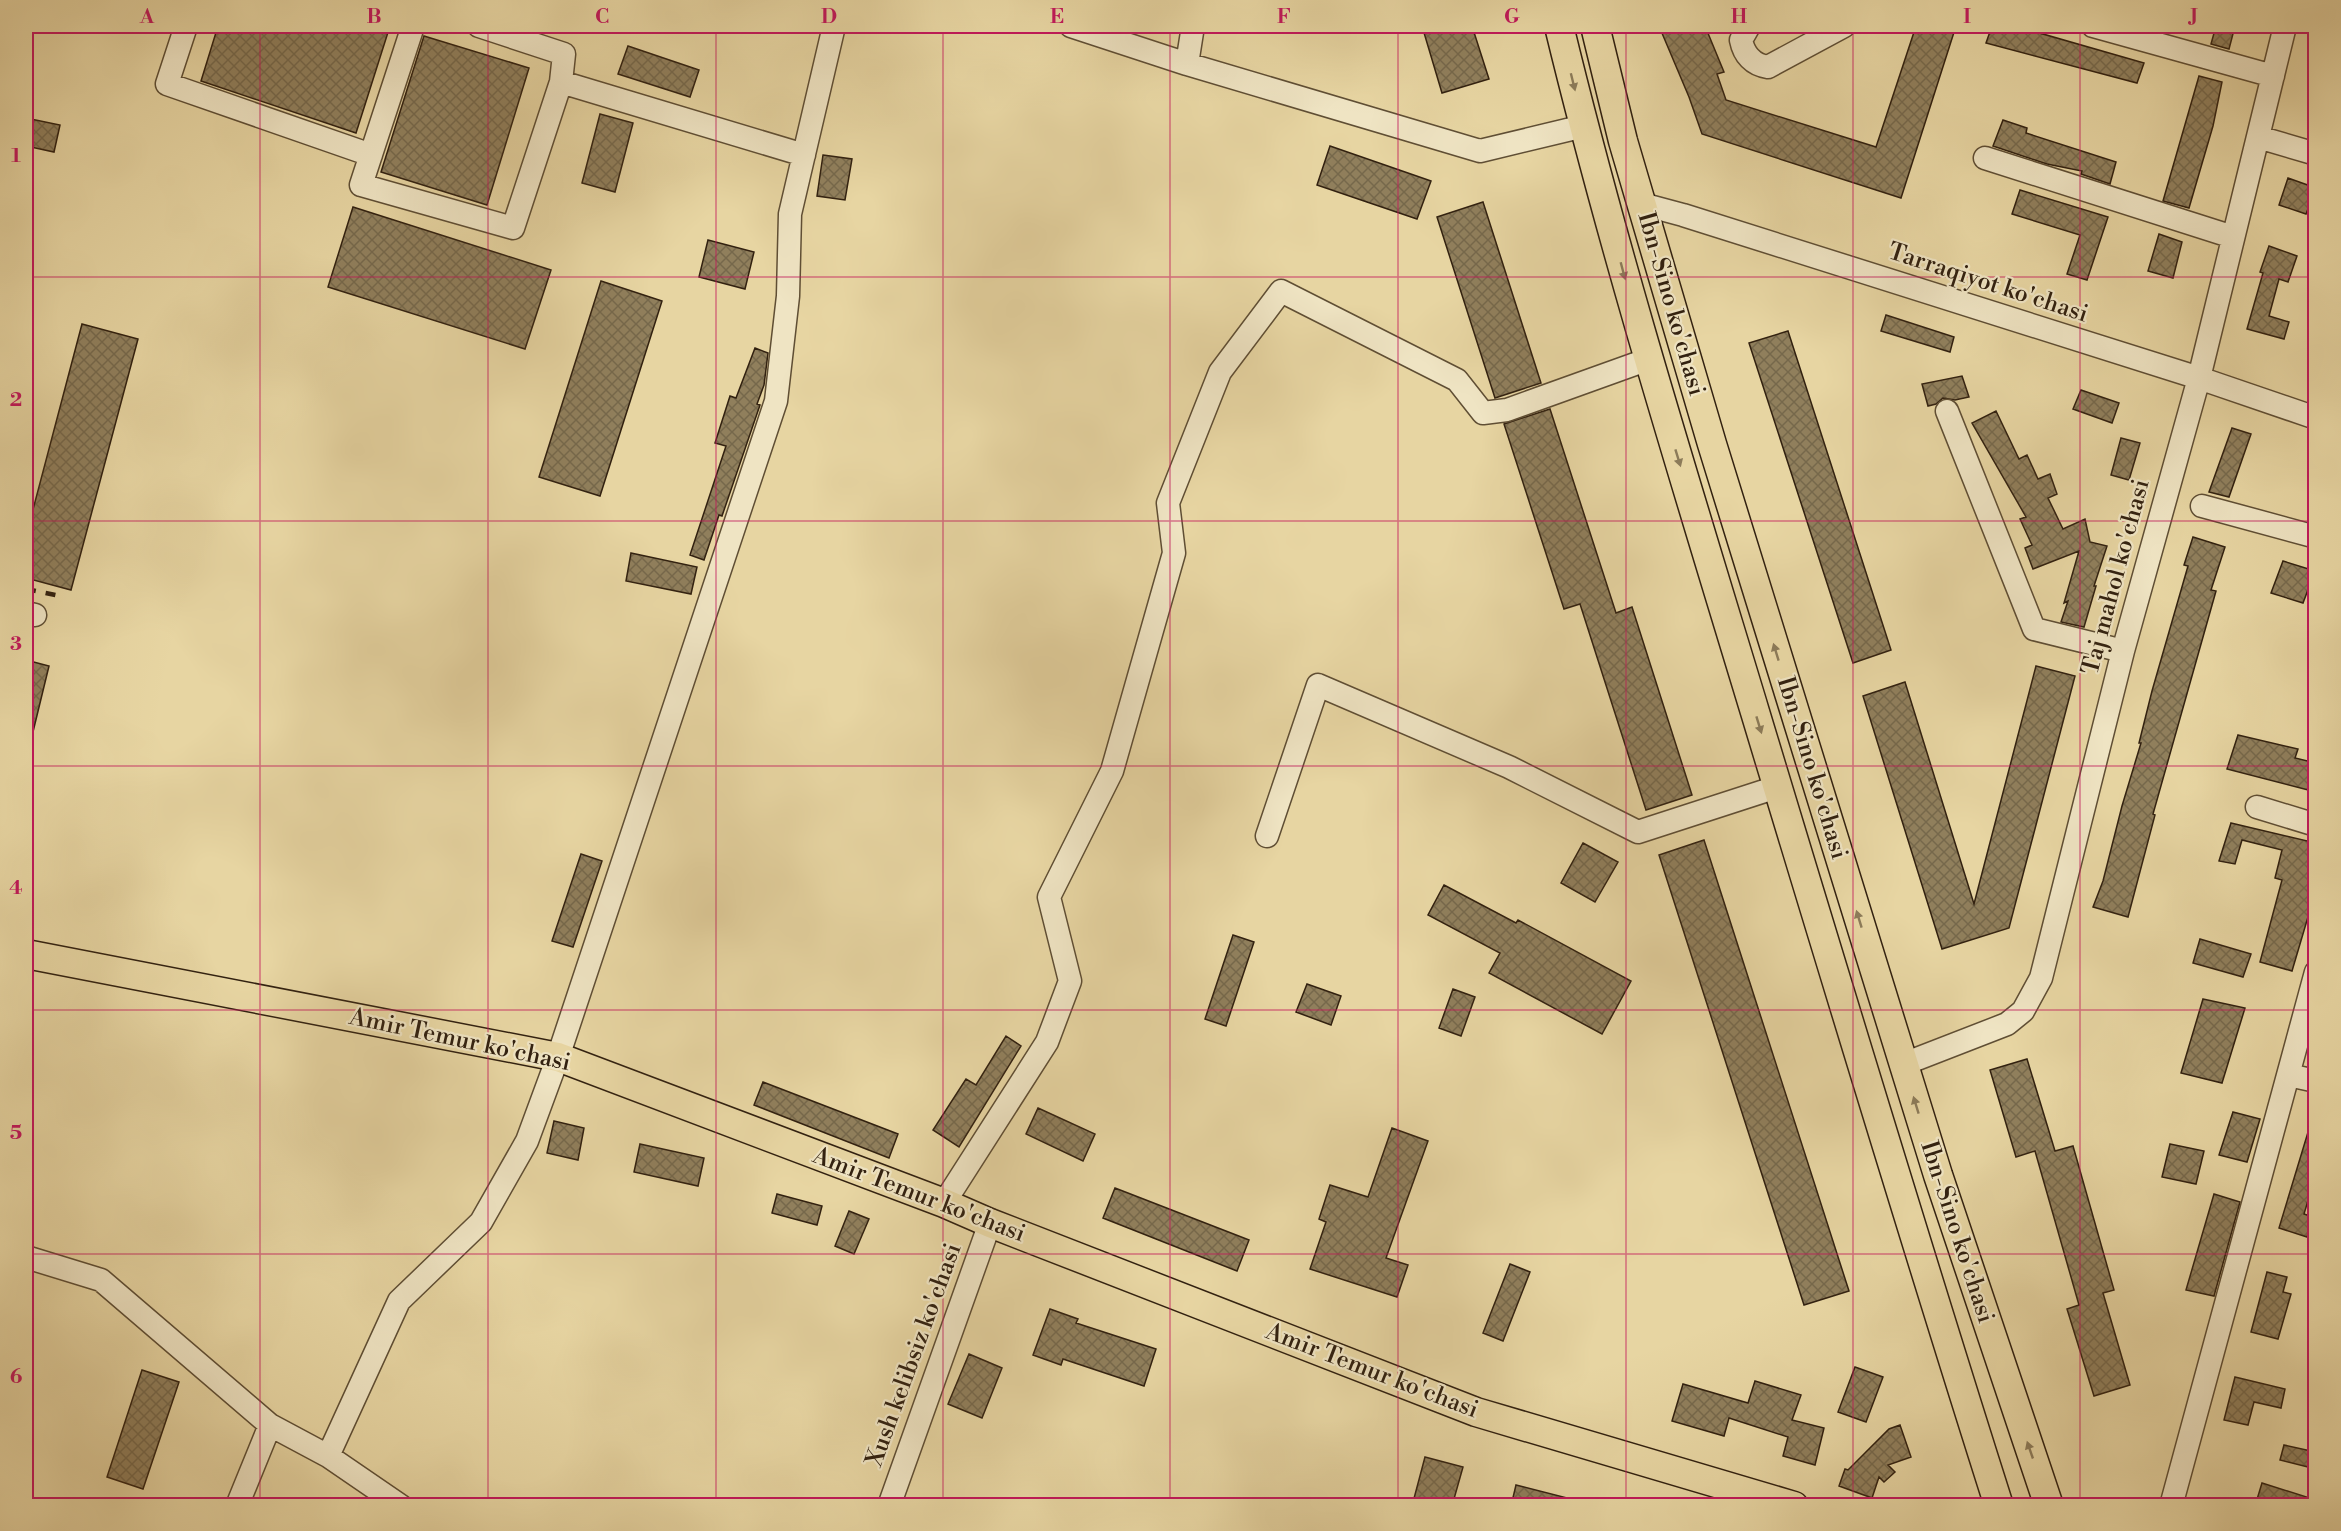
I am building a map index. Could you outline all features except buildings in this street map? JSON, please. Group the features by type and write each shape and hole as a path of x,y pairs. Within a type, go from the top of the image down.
{"main road":[{"name":"Ibn-Sino ko'chasi","path":"1559,26 1648,359 1862,1067 1999,1506"},
{"name":"Ibn-Sino ko'chasi","path":"1595,26 1623,141 1712,444 1938,1175 2049,1506"},
{"name":"Amir Temur ko'chasi","path":"26,954 558,1057 944,1203 1476,1412 1794,1506"}],"street":[{"path":"186,26 167,84 371,155"},
{"path":"412,26 362,185 513,228 561,82 564,54 479,26"},
{"path":"328,1456 399,1301 481,1222 527,1141 558,1057 776,401 788,296 790,214 834,26"},
{"path":"1071,26 1187,64 1480,151 1584,126"},
{"path":"1187,64 1193,26"},
{"path":"1749,26 1741,40 1743,51 1757,65 1768,67 1844,26"},
{"path":"2093,26 2273,76"},
{"name":"Taj mahol ko'chasi","path":"1904,1064 2007,1024 2023,1011 2041,978 2123,651 2199,378 2285,26"},
{"path":"561,82 804,155"},
{"path":"2258,137 2316,154"},
{"path":"1985,158 2233,237"},
{"name":"Tarraqiyot ko'chasi","path":"1642,204 1695,218 2199,378 2316,418"},
{"path":"944,1203 1047,1042 1070,981 1049,897 1112,771 1174,553 1168,503 1220,372 1281,291 1457,380 1483,412 1508,410 1648,359"},
{"path":"1947,411 2034,629 2123,651"},
{"path":"2202,506 2316,537"},
{"path":"1268,836 1318,685 1509,767 1638,832 1778,788"},
{"path":"2257,807 2316,825"},
{"path":"2170,1506 2316,972"},
{"path":"2288,1075 2316,1082"},
{"name":"Xush kelibsiz ko'chasi","path":"889,1506 990,1223"},
{"path":"26,1257 102,1280 270,1425 328,1456 401,1506"},
{"path":"237,1506 270,1425"}],"railway":[{"path":"26,589 65,597"}]}
